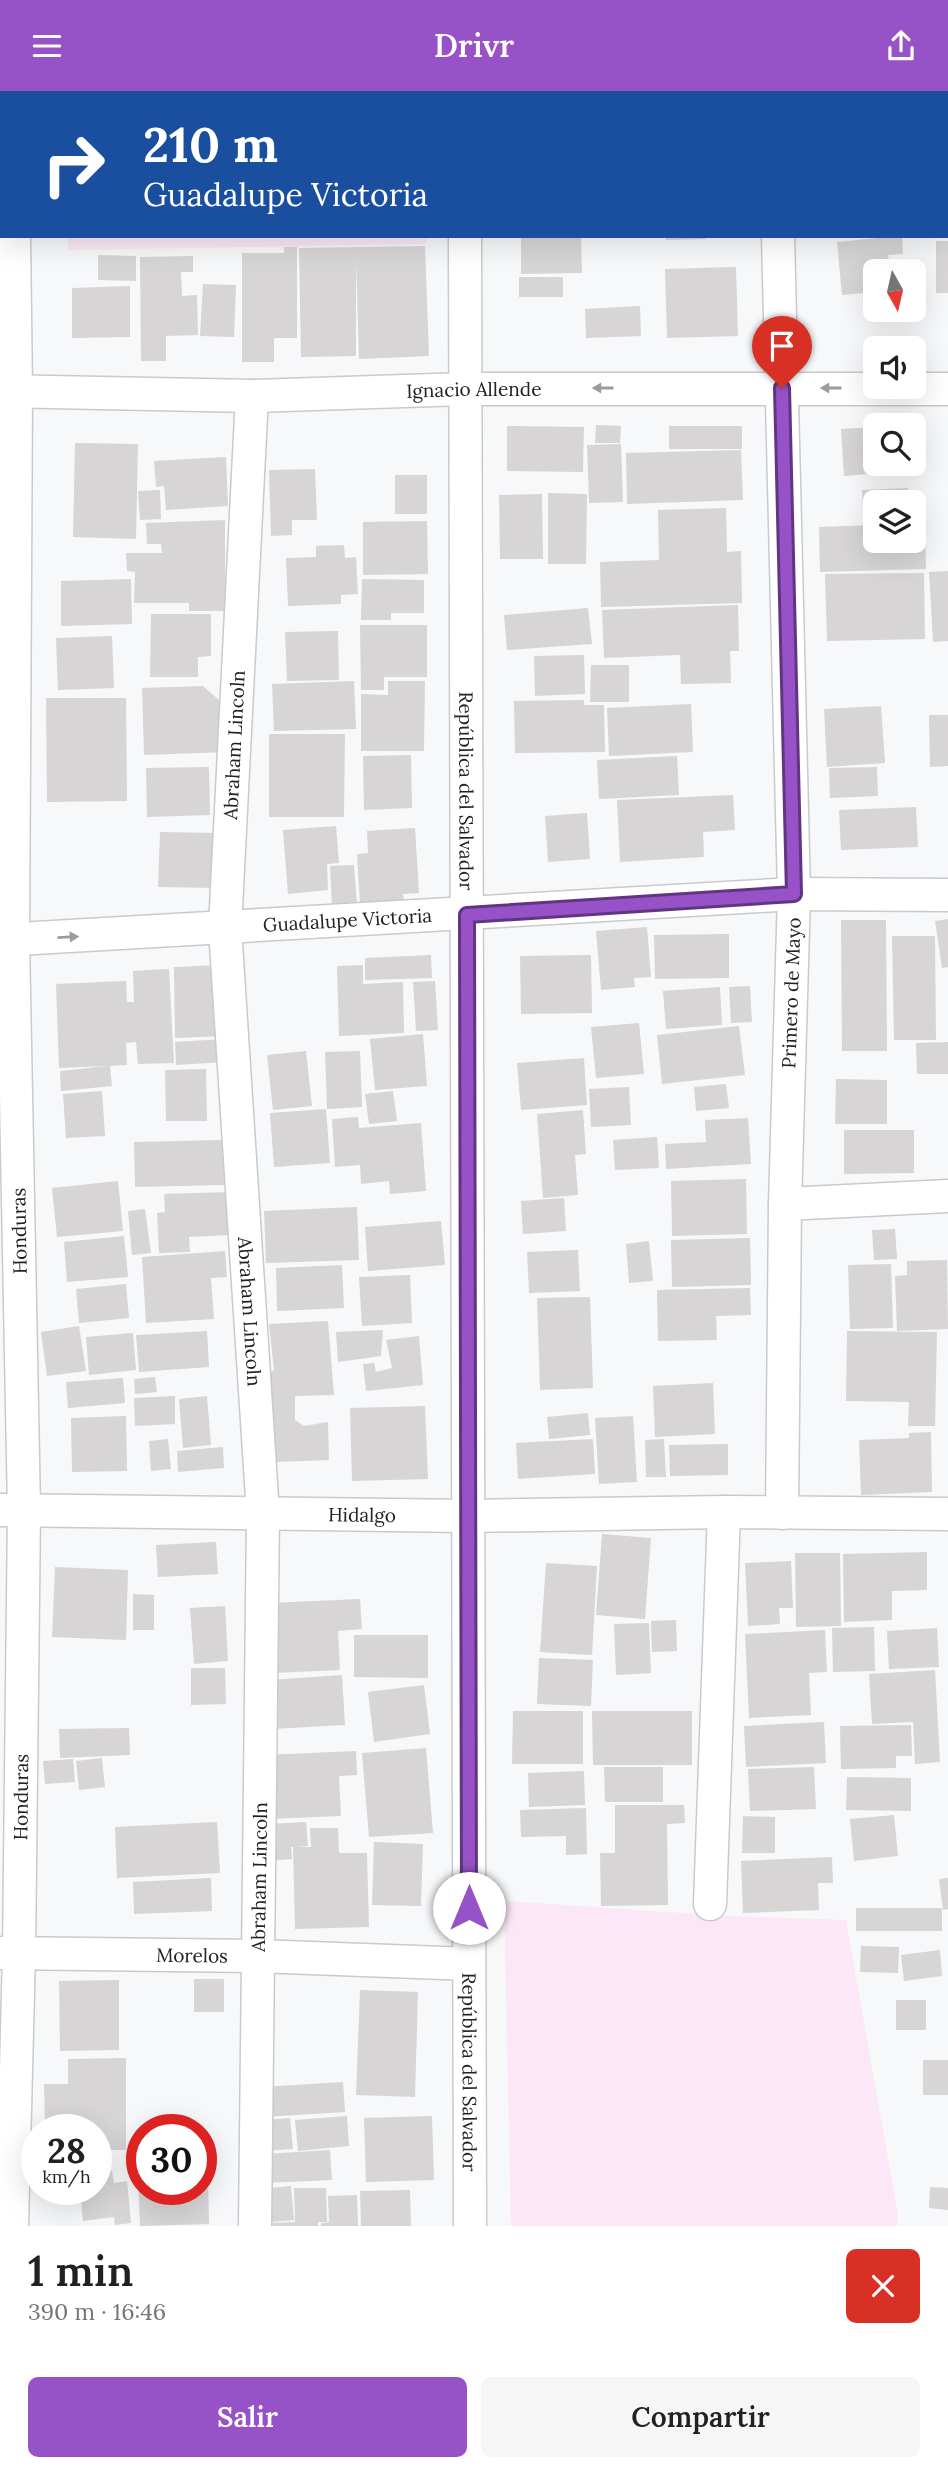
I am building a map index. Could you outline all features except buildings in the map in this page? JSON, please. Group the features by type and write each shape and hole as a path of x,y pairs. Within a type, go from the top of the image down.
{"street":[{"name":"Honduras","path":"12,2226 12,1510 7,940 8,391 13,238"},
{"name":"República del Salvador","path":"465,238 470,2226"},
{"name":"Primero de Mayo","path":"778,238 794,894 785,1204 782,1513"},
{"name":"Ignacio Allende","path":"8,391 252,397 465,389 948,389"},
{"name":"Abraham Lincoln","path":"252,397 225,929 262,1514 255,2226"},
{"name":"Guadalupe Victoria","path":"7,940 794,894 948,895"},
{"path":"785,1204 948,1196"},
{"name":"Hidalgo","path":"12,1510 468,1516 724,1512 948,1514"},
{"path":"710,1904 724,1512"},
{"name":"Morelos","path":"10,1953 258,1956 469,1964"}],"shaded area":[{"path":"68,238 426,238 426,244 68,250"},
{"path":"504,1901 727,1916 846,1920 898,2215 897,2226 511,2226"}],"route":[{"path":"469,1908 467,915 794,894 782,388"}]}
